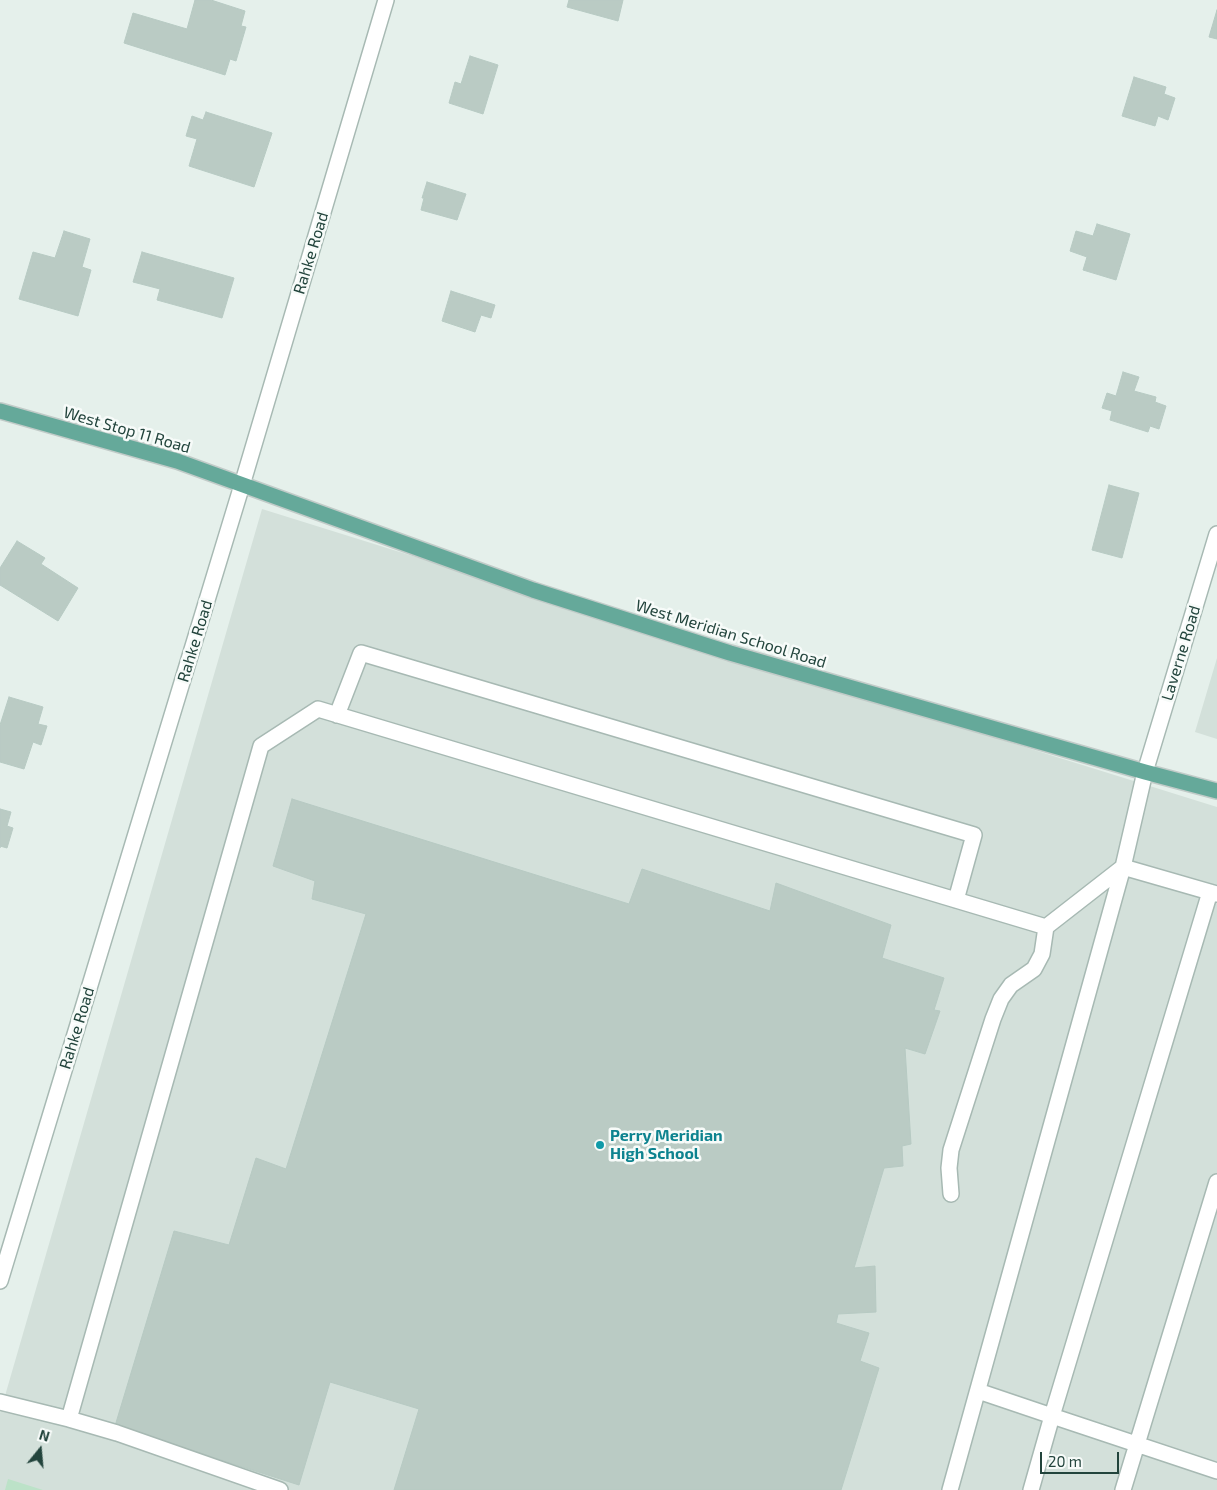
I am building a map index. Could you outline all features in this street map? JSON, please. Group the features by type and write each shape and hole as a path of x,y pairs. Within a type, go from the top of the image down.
{"main road":[{"name":"West Stop 11 Road","path":"0,411 177,462 242,485"},
{"name":"West Meridian School Road","path":"242,485 449,561 609,615 766,664 1217,791"}],"street":[{"name":"Rahke Road","path":"0,1281 242,485 386,0"},
{"name":"Laverne Road","path":"950,1490 1123,867 1145,772 1217,534"},
{"path":"337,714 361,653 965,832 974,835 956,900"},
{"path":"69,1420 260,746 318,709 1046,927"},
{"path":"951,1194 949,1168 951,1150 993,1019 1001,999 1010,985 1034,969 1042,954 1046,927 1123,867 1214,893 1052,1416 1031,1490"},
{"path":"1123,1490 1217,1182"},
{"path":"978,1391 1136,1445 1216,1467"},
{"path":"0,1402 117,1433 280,1490"}],"shaded area":[{"name":"Perry Meridian High School","path":"262,509 1217,807 1217,1490 0,1490 0,1413"},
{"path":"1217,658 1217,739 1195,732"}],"green space":[{"path":"8,1479 43,1490 5,1490"}],"building":[{"path":"195,0 211,0 245,11 241,26 246,27 236,61 230,59 225,75 124,43 133,13 187,29"},
{"path":"569,0 623,0 618,21 567,7"},
{"path":"1217,10 1217,39 1209,37"},
{"path":"470,56 498,65 483,114 449,103 455,82 461,84"},
{"path":"1134,77 1166,87 1164,94 1175,98 1168,120 1158,116 1155,126 1122,116"},
{"path":"206,112 272,133 254,187 189,166 197,139 186,136 192,116 203,120"},
{"path":"427,182 466,194 457,220 421,210 424,198 422,198"},
{"path":"1097,224 1130,234 1116,280 1083,270 1087,257 1070,251 1076,231 1093,236"},
{"path":"64,231 90,239 82,267 91,270 78,316 19,299 33,252 55,258"},
{"path":"142,252 234,278 222,318 157,300 160,289 133,282"},
{"path":"451,291 495,305 491,318 481,315 475,332 442,321"},
{"path":"1123,372 1139,377 1134,391 1156,397 1155,402 1166,406 1159,429 1150,426 1148,432 1110,420 1112,411 1102,408 1107,393 1116,396"},
{"path":"1109,485 1139,493 1122,558 1092,550"},
{"path":"17,541 45,558 41,564 78,588 58,621 0,585 0,568"},
{"path":"9,697 43,707 38,724 47,726 41,745 33,742 24,769 0,762 0,725"},
{"name":"Perry Meridian High School","path":"292,799 629,904 642,869 770,911 776,883 891,925 882,958 944,978 934,1010 940,1011 925,1054 905,1048 911,1144 902,1146 903,1166 884,1168 854,1268 875,1266 876,1312 838,1314 836,1323 869,1333 860,1361 879,1368 841,1490 394,1490 419,1409 330,1382 299,1485 115,1426 174,1231 229,1245 256,1158 286,1169 366,914 312,899 315,881 273,866"},
{"path":"0,809 11,812 7,826 13,828 7,848 0,846"}],"place":[{"name":"Perry Meridian High School","path":"600,1145"}]}
